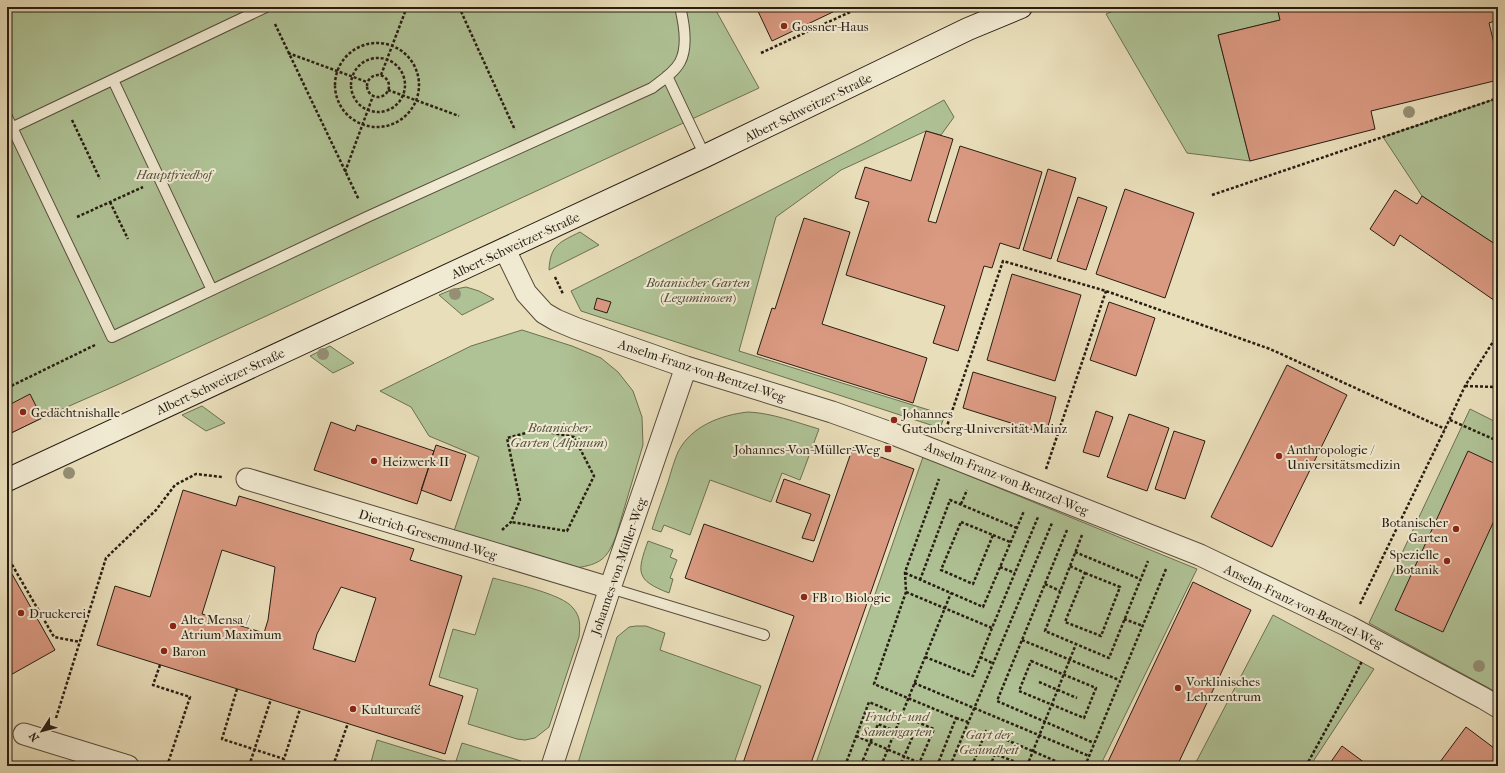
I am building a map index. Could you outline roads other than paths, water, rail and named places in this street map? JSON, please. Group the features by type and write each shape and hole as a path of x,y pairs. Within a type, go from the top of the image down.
{"street":[{"name":"Albert-Schweitzer-Straße","path":"7,480 505,250 705,156 968,29 1021,7"},
{"name":"Anselm-Franz-von-Bentzel-Weg","path":"505,250 526,293 544,313 575,328 686,367 832,412 938,451 1200,555 1348,626 1498,707"},
{"name":"Johannes-von-Müller-Weg","path":"552,766 610,588 686,367"},
{"name":"Dietrich-Gresemund-Weg","path":"247,479 610,588"},
{"path":"24,734 128,766"}],"lane":[{"path":"10,129 266,7"},
{"path":"7,117 10,129 112,337 367,217 652,88 667,76 680,62 684,45 684,22 680,7"},
{"path":"667,76 705,156"},
{"path":"113,80 212,290"},
{"path":"610,588 764,635"}],"place":[{"name":"Gossner-Haus","path":"784,26"},
{"name":"Gedächtnishalle","path":"23,412"},
{"name":"Johannes Gutenberg-Universität Mainz","path":"894,420"},
{"name":"Johannes-Von-Müller-Weg","path":"888,449"},
{"name":"Anthropologie / Universitätsmedizin","path":"1279,456"},
{"name":"Heizwerk II","path":"374,461"},
{"name":"Botanischer Garten","path":"1456,529"},
{"name":"Spezielle Botanik","path":"1447,561"},
{"name":"FB 10 Biologie","path":"804,597"},
{"name":"Druckerei","path":"21,613"},
{"name":"Alte Mensa / Atrium Maximum","path":"173,626"},
{"name":"Baron","path":"164,651"},
{"name":"Vorklinisches Lehrzentrum","path":"1178,688"},
{"name":"Kulturcafé","path":"353,709"}],"park label":[{"name":"Hauptfriedhof","path":"174,174"},
{"name":"Botanischer Garten (Leguminosen)","path":"698,290"},
{"name":"Botanischer Garten (Alpinum)","path":"559,434"},
{"name":"Frucht- und Samengarten","path":"897,724"},
{"name":"Gart der Gesundheit","path":"989,742"}]}
